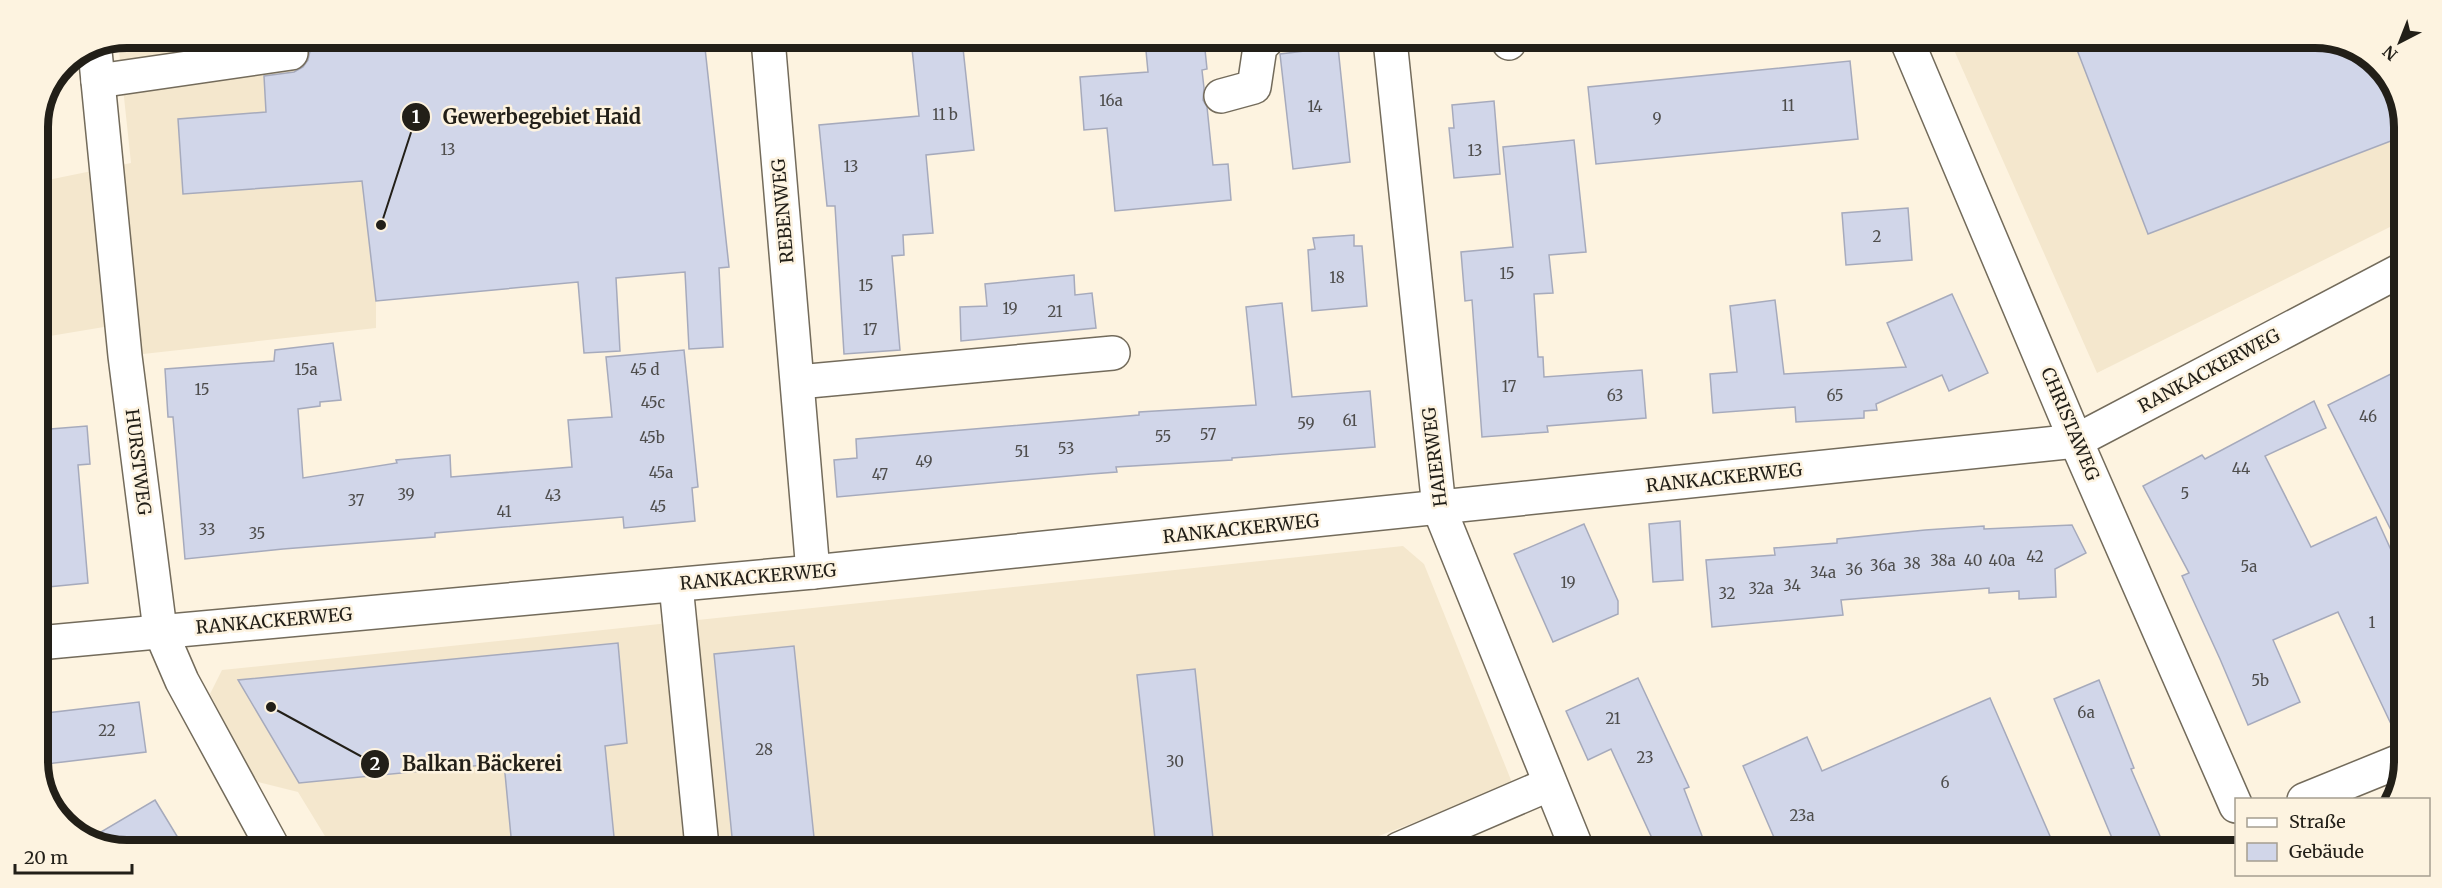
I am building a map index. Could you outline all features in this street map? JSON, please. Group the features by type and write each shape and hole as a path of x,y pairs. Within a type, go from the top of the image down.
{"street":[{"name":"REBENWEG","path":"769,48 813,573"},
{"path":"1221,96 1254,87 1260,48"},
{"name":"HAIERWEG","path":"1391,48 1439,508 1573,840"},
{"name":"CHRISTAWEG","path":"1910,48 2076,441 2235,804"},
{"path":"96,66 291,53"},
{"name":"HURSTWEG","path":"96,66 125,356 160,630 182,681 269,840"},
{"name":"RANKACKERWEG","path":"48,642 160,630 321,618 813,573 2076,441 2394,274"},
{"path":"798,382 1113,353"},
{"path":"676,585 701,840"},
{"path":"2309,798 2394,764"},
{"path":"1430,840 1550,784"}],"shaded area":[{"path":"705,48 729,267 376,301 376,328 125,356 122,324 48,336 48,180 131,163 119,49"},
{"path":"1953,48 2315,48 2340,52 2370,70 2388,97 2394,122 2394,225 2097,373"},
{"path":"1403,546 1424,564 1513,785 1368,840 327,840 298,792 254,781 210,694 222,670"}],"building":[{"path":"309,48 705,48 729,267 719,268 723,347 689,349 685,272 616,278 620,351 584,353 578,282 376,301 362,181 183,194 178,119 266,112 264,76 294,72 303,67 310,51"},
{"path":"912,48 963,48 974,150 926,155 933,233 903,235 904,255 892,256 900,350 844,354 835,206 827,206 819,125 919,116"},
{"path":"1146,48 1205,48 1207,69 1202,70 1203,100 1207,107 1213,165 1228,164 1231,200 1115,211 1107,128 1084,130 1080,77 1148,72"},
{"path":"1338,48 1350,162 1293,169 1280,54"},
{"path":"2076,48 2315,48 2340,52 2363,64 2378,79 2391,107 2394,140 2148,234"},
{"path":"1850,61 1858,139 1596,164 1588,87"},
{"path":"1494,101 1500,174 1454,178 1449,128 1454,128 1452,105"},
{"path":"1574,140 1586,252 1549,255 1553,293 1534,294 1538,357 1543,357 1544,377 1642,370 1646,418 1547,426 1548,432 1482,437 1472,300 1465,301 1461,252 1513,247 1503,147"},
{"path":"1908,208 1912,260 1846,265 1842,213"},
{"path":"1354,235 1354,246 1362,246 1367,306 1312,311 1308,250 1315,249 1313,238"},
{"path":"1074,275 1075,295 1092,293 1096,328 961,341 960,307 987,306 985,284"},
{"path":"1952,294 1988,373 1949,391 1942,375 1876,404 1877,410 1864,411 1864,418 1796,422 1795,407 1713,413 1710,374 1737,372 1730,306 1775,300 1784,374 1906,367 1887,323"},
{"path":"1282,303 1292,397 1370,391 1375,447 1232,458 1232,460 1116,467 1117,472 837,497 834,460 857,458 856,439 1139,415 1139,412 1256,405 1246,307"},
{"path":"333,343 341,400 320,402 320,406 298,409 303,478 397,463 396,460 450,455 451,477 572,467 568,420 612,417 606,357 684,350 698,487 692,488 695,521 624,528 623,517 435,533 435,537 185,559 173,417 168,417 165,369 274,361 275,350"},
{"path":"2394,372 2394,536 2328,405"},
{"path":"2314,401 2326,428 2265,456 2311,547 2376,517 2394,557 2394,730 2338,612 2273,640 2300,702 2248,725 2182,576 2189,573 2143,486 2202,455 2205,459"},
{"path":"87,426 90,464 78,465 88,583 48,587 48,429"},
{"path":"1680,521 1683,580 1653,582 1649,524"},
{"path":"1584,524 1618,601 1618,614 1553,642 1514,554"},
{"path":"2072,525 2086,553 2055,569 2056,597 2019,599 2019,591 1989,593 1989,588 1841,600 1843,615 1712,627 1706,560 1775,555 1774,548 1837,543 1837,539 1925,530 1984,526 1984,529"},
{"path":"618,643 627,743 605,746 614,840 511,840 504,763 299,783 238,680"},
{"path":"794,646 814,840 732,840 714,654"},
{"path":"1195,669 1213,840 1155,840 1137,675"},
{"path":"1638,678 1689,787 1684,789 1704,840 1653,840 1611,749 1588,760 1566,711"},
{"path":"2099,680 2134,768 2131,769 2162,840 2113,840 2054,699"},
{"path":"1990,698 2052,840 1775,840 1743,766 1807,737 1822,771"},
{"path":"139,702 146,752 48,764 48,713"},
{"path":"155,800 179,840 127,840 97,834"}],"place":[{"name":"Gewerbegebiet Haid","path":"381,225"},
{"name":"Balkan Bäckerei","path":"271,707"}]}
